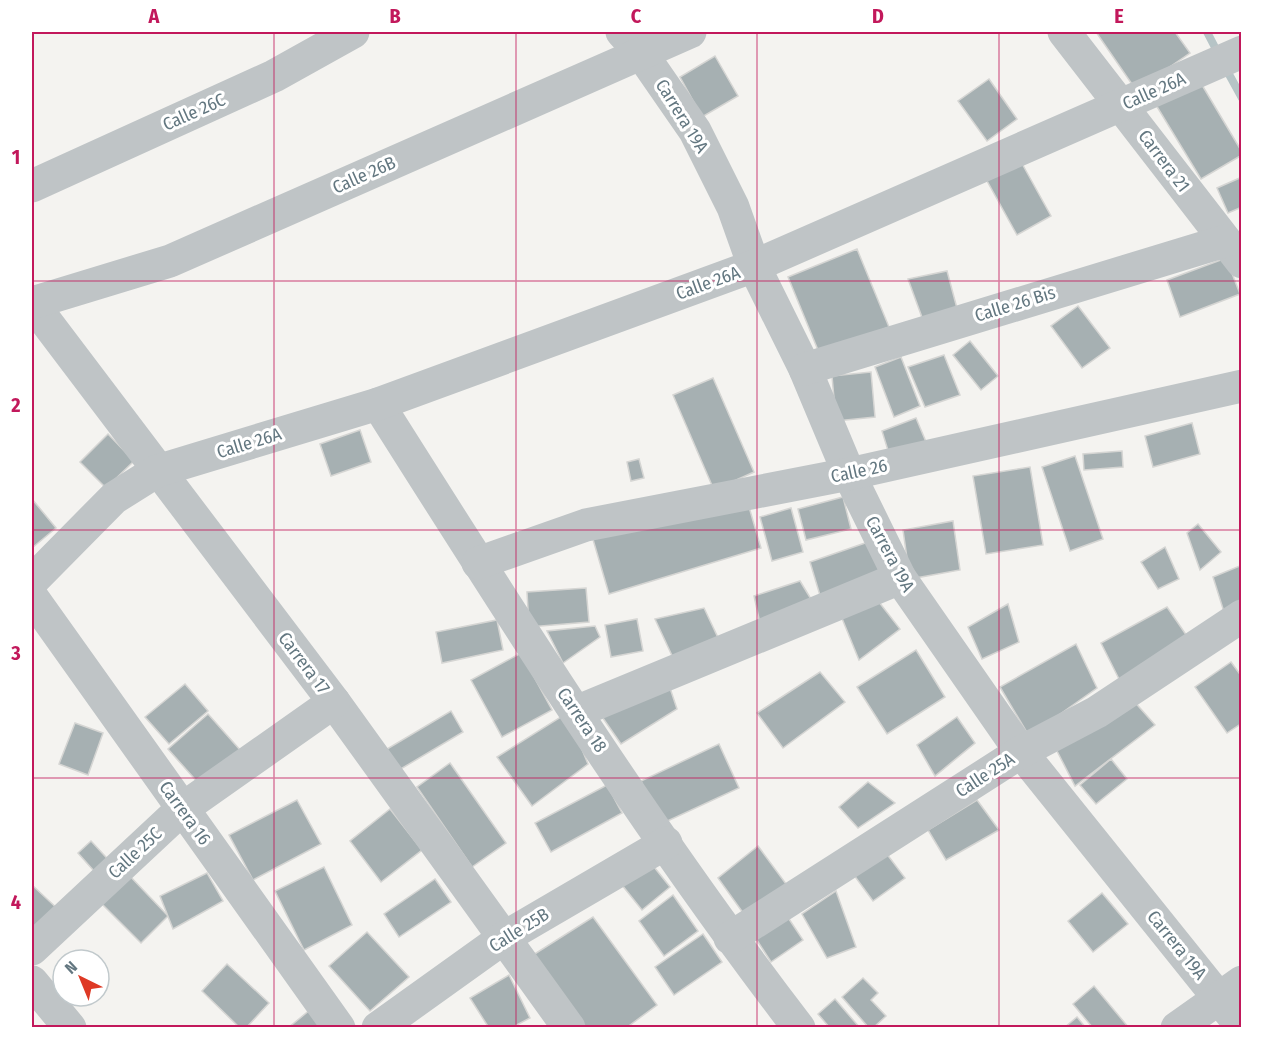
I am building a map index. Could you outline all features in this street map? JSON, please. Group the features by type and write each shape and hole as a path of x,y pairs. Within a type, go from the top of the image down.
{"street":[{"name":"Calle 26C","path":"32,186 274,76 353,32"},
{"name":"Calle 26B","path":"32,303 170,261 632,42 690,32"},
{"name":"Carrera 21","path":"1064,32 1233,252"},
{"name":"Carrera 19A","path":"632,42 695,131 733,207 754,266 805,369 849,474 900,578 1021,752 1231,989 1242,1027"},
{"name":"Calle 26A","path":"32,581 114,498 157,471 378,404 754,266 1242,52"},
{"name":"Calle 26 Bis","path":"805,369 825,361 1233,252"},
{"name":"Carrera 17","path":"32,303 334,702 569,1028"},
{"name":"Calle 26","path":"478,563 586,525 849,474 1242,386"},
{"name":"Carrera 18","path":"378,404 478,563 576,712 730,938 799,1028"},
{"path":"576,712 900,578"},
{"name":"Carrera 16","path":"32,597 339,1028"},
{"name":"Calle 25A","path":"730,938 1021,752 1097,712 1242,616"},
{"name":"Calle 25C","path":"32,949 182,809 334,702"},
{"name":"Calle 25B","path":"378,1028 505,937 666,843"},
{"path":"32,982 70,1028"},
{"path":"1177,1028 1231,989"}],"building":[{"path":"1096,32 1175,32 1190,53 1136,90"},
{"path":"715,56 738,96 702,117 680,77"},
{"path":"989,79 1017,119 987,141 958,101"},
{"path":"1199,80 1242,152 1242,155 1201,179 1156,105"},
{"path":"1020,160 1051,216 1017,235 986,179"},
{"path":"1242,177 1242,207 1228,213 1217,188"},
{"path":"857,249 889,327 820,355 788,277"},
{"path":"1226,258 1240,294 1180,317 1167,280"},
{"path":"947,271 958,312 923,320 908,279"},
{"path":"1078,306 1110,348 1082,368 1051,326"},
{"path":"970,341 998,376 981,390 953,355"},
{"path":"944,355 960,395 925,407 908,367"},
{"path":"901,357 920,406 894,417 875,367"},
{"path":"871,372 875,417 836,421 832,376"},
{"path":"713,378 754,472 714,490 673,395"},
{"path":"916,418 929,449 890,457 882,431"},
{"path":"1192,423 1200,454 1153,467 1145,436"},
{"path":"360,430 371,462 331,476 320,444"},
{"path":"108,434 134,461 106,488 80,462"},
{"path":"1122,451 1123,467 1084,470 1083,454"},
{"path":"1075,456 1103,539 1070,551 1042,467"},
{"path":"639,459 644,478 631,481 627,462"},
{"path":"1030,467 1043,545 986,554 973,476"},
{"path":"744,490 761,548 609,594 592,536"},
{"path":"843,497 851,529 806,540 798,509"},
{"path":"32,499 56,528 32,548"},
{"path":"791,508 803,552 772,561 760,517"},
{"path":"953,521 960,570 910,579 903,530"},
{"path":"1198,524 1221,552 1200,570 1187,533"},
{"path":"868,542 885,575 822,602 810,562"},
{"path":"1165,547 1179,579 1158,589 1141,562"},
{"path":"1242,565 1242,602 1224,612 1213,577"},
{"path":"800,581 814,604 761,628 754,596"},
{"path":"586,588 589,622 529,627 527,592"},
{"path":"875,597 900,629 859,660 839,611"},
{"path":"1008,604 1019,642 982,659 968,627"},
{"path":"1167,607 1189,639 1120,681 1101,643"},
{"path":"704,608 720,642 675,662 655,619"},
{"path":"637,619 643,651 611,657 605,625"},
{"path":"497,620 503,650 442,663 436,632"},
{"path":"595,626 600,637 563,663 547,631"},
{"path":"1076,644 1097,688 1029,736 1000,687"},
{"path":"916,650 945,697 887,734 857,687"},
{"path":"521,653 552,710 502,737 471,680"},
{"path":"1231,662 1242,677 1242,723 1227,733 1195,687"},
{"path":"820,672 845,702 783,748 757,713"},
{"path":"665,673 677,709 621,744 598,711"},
{"path":"185,684 208,711 169,744 145,717"},
{"path":"1132,699 1155,725 1075,786 1056,749"},
{"path":"451,711 463,732 399,770 387,749"},
{"path":"567,713 588,764 532,806 497,757"},
{"path":"208,714 241,751 201,786 168,749"},
{"path":"957,717 975,743 935,776 917,745"},
{"path":"75,723 103,733 88,775 59,764"},
{"path":"719,744 739,788 661,824 641,781"},
{"path":"1111,759 1127,779 1096,804 1080,785"},
{"path":"450,763 506,843 472,867 417,787"},
{"path":"868,782 895,803 858,828 839,807"},
{"path":"607,785 622,813 551,852 535,823"},
{"path":"297,800 321,844 253,880 229,835"},
{"path":"977,800 999,830 946,860 928,830"},
{"path":"390,809 422,850 381,882 350,841"},
{"path":"91,841 116,868 102,880 78,853"},
{"path":"880,845 905,878 873,901 848,867"},
{"path":"758,846 792,892 746,917 718,878"},
{"path":"650,862 670,887 642,910 622,885"},
{"path":"324,867 352,925 304,950 275,891"},
{"path":"125,871 168,916 141,943 97,899"},
{"path":"207,873 223,901 173,929 160,896"},
{"path":"435,879 451,902 399,937 384,914"},
{"path":"32,885 62,913 32,945"},
{"path":"836,891 856,947 827,958 802,914"},
{"path":"1102,893 1128,924 1093,952 1068,921"},
{"path":"673,895 698,931 664,956 639,921"},
{"path":"785,913 803,940 771,962 753,934"},
{"path":"593,917 657,1005 626,1028 584,1028 533,955"},
{"path":"367,932 409,977 370,1011 329,966"},
{"path":"703,934 722,962 674,995 655,967"},
{"path":"227,964 269,1003 246,1028 240,1028 202,991"},
{"path":"509,975 530,1018 511,1028 489,1028 470,998"},
{"path":"863,978 878,993 871,1000 886,1016 873,1028 869,1028 842,997"},
{"path":"1094,986 1129,1028 1093,1028 1073,1004"},
{"path":"328,995 354,1028 288,1028"},
{"path":"835,999 860,1028 830,1028 818,1014"},
{"path":"1077,1017 1086,1028 1064,1028"}],"waterway":[{"path":"1207,32 1219,55"},
{"path":"1225,67 1242,98"}]}
